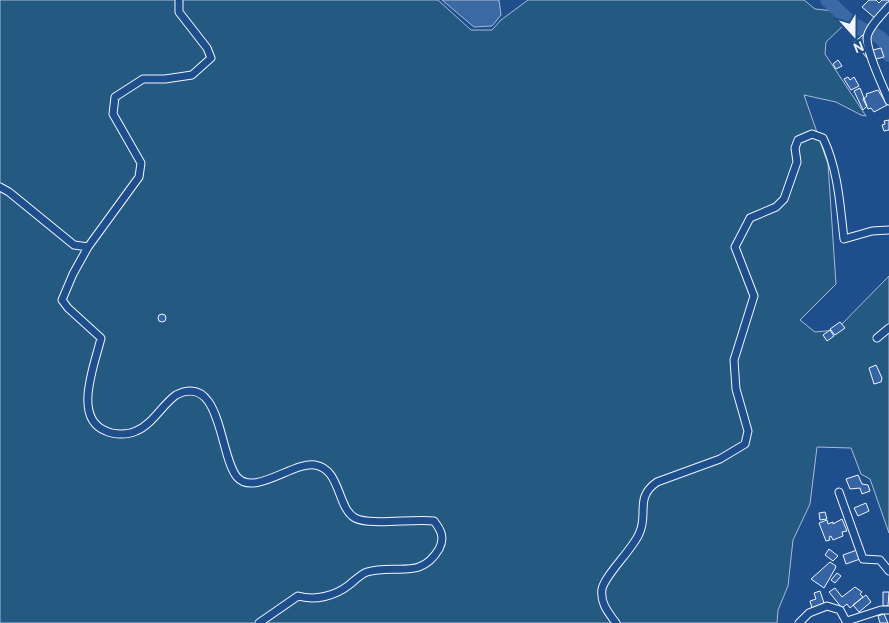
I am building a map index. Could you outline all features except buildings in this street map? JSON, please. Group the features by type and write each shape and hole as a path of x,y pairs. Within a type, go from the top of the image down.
{"street":[{"path":"180,0 179,12 207,48 211,58 192,76 142,79 115,96 112,114 141,163 139,177 88,247 73,274 62,300 68,308 101,338 87,401 90,420 97,428 116,434 136,431 176,395 183,392 199,394 207,400 216,415 230,468 238,479 251,482 263,481 311,464 319,466 335,481 348,510 355,518 375,521 421,519 434,521 441,530 443,543 435,556 423,567 408,571 383,569 366,572 343,590 324,597 305,598 298,596 259,623"},
{"path":"889,6 867,38 875,68 889,101"},
{"path":"616,623 601,599 603,586 640,532 644,498 648,489 657,482 728,456 744,444 748,431 736,389 734,360 754,296 735,247 750,218 776,207 784,199 797,162 795,148 798,140 812,134 823,138 828,148 838,186 844,239 872,231 889,230"},
{"path":"0,187 9,192 74,245 88,247"},
{"path":"877,338 889,328"},
{"path":"839,492 863,559 880,560 889,571"},
{"path":"799,623 809,613 827,606 840,610 847,622 881,610 889,610"}],"shaded area":[{"path":"0,0 438,0 471,30 492,30 501,20 528,0 804,0 815,9 834,11 846,23 826,42 825,54 866,116 836,102 804,95 828,164 836,284 800,320 815,332 836,330 889,276 889,533 870,479 861,474 851,448 817,447 810,504 793,540 788,586 778,610 777,623 0,623"},
{"path":"442,0 499,0 501,15 492,26 474,27"}],"waterway":[{"path":"827,0 852,23 881,38 887,47 889,55"}]}
